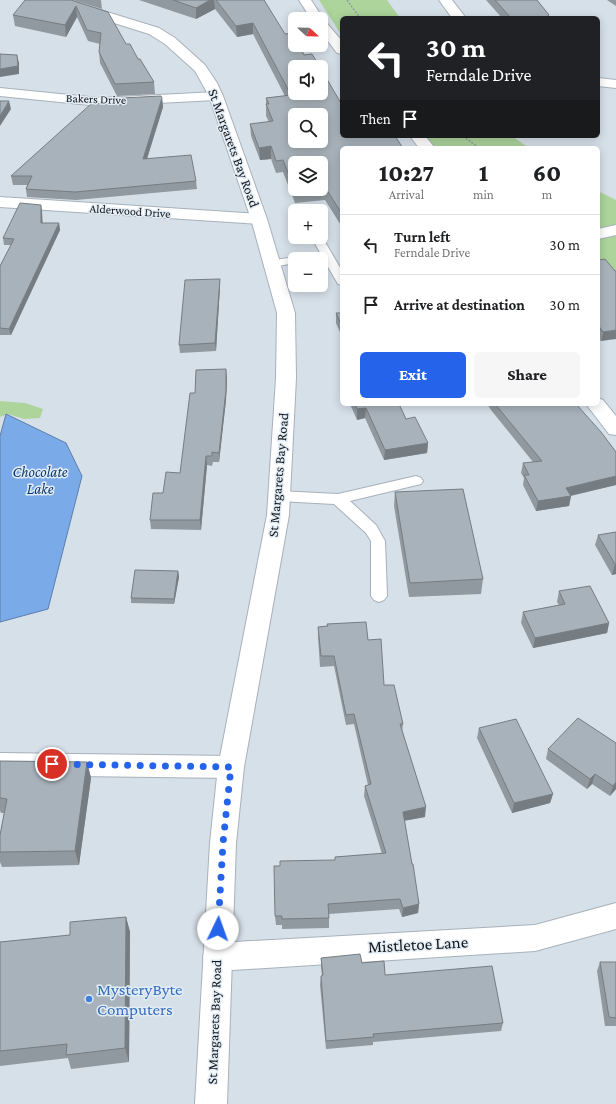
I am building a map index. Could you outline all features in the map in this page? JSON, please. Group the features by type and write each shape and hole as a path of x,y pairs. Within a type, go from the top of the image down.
{"main road":[{"name":"St Margarets Bay Road","path":"59,0 154,31 170,41 200,68 210,83 216,96 259,219 286,313 286,378 278,515 231,767 223,843 211,1104"},
{"path":"305,0 313,12"},
{"path":"446,0 458,16"},
{"path":"328,32 340,47"},
{"path":"600,82 616,84"},
{"name":"Bakers Drive","path":"0,92 100,102 216,96"},
{"path":"419,138 425,146"},
{"name":"Alderwood Drive","path":"0,202 259,219"},
{"path":"600,234 616,230"},
{"path":"598,406 616,429"},
{"path":"0,764 231,767"},
{"name":"Mistletoe Lane","path":"217,957 535,938 616,916"}],"lane":[{"path":"328,256 340,277"},
{"path":"272,263 288,261"},
{"path":"279,496 338,499 416,481"},
{"path":"338,499 371,529 378,541 379,596"}],"path":[{"path":"347,0 359,16"},
{"path":"466,138 476,146"}],"green space":[{"path":"319,0 387,0 399,16 340,16 340,33"},
{"path":"425,138 515,138 526,146 435,146"},
{"path":"600,192 616,200 616,274 600,266"},
{"path":"0,401 25,403 43,409 40,418 24,419 8,414 0,417"}],"water":[{"name":"Chocolate Lake","path":"6,414 66,443 82,476 48,609 0,622 0,436"}],"building":[{"path":"25,0 71,0 108,12 126,44 130,44 138,59 140,59 154,82 115,84 99,52 101,33 87,30 76,6 65,25 13,15"},
{"path":"173,0 210,0 196,8"},
{"path":"216,0 264,0 285,34 288,34 288,52 302,52 304,55 312,54 316,60 288,60 288,89 253,23 236,26"},
{"path":"495,0 537,0 549,15 549,16 509,16"},
{"path":"0,54 17,55 18,66 0,69"},
{"path":"328,81 340,102 340,138 396,138 402,146 340,146 340,211 328,192 328,156 288,156 288,172 283,160 276,161 271,146 259,148 250,124 273,121 266,104 269,104 266,98 288,95 288,100 328,100"},
{"path":"161,96 162,98 143,159 191,155 196,181 75,192 26,189 32,176 11,176 92,103 125,105 121,98"},
{"path":"0,101 9,101 0,116"},
{"path":"20,203 41,205 41,223 59,223 9,329 0,328 0,266 14,239 3,238"},
{"path":"605,259 616,271 616,330 603,332 600,328 600,260"},
{"path":"220,279 215,343 179,345 185,280"},
{"path":"336,313 340,313 340,322"},
{"path":"226,369 226,390 219,453 212,452 212,456 206,456 200,520 150,520 153,493 163,493 166,472 180,473 190,393 195,393 196,370"},
{"path":"356,406 400,406 406,419 415,417 428,443 385,450 366,408 357,409"},
{"path":"497,406 578,406 601,432 616,452 616,476 566,488 571,496 538,501 524,475 529,475 523,463 542,461"},
{"path":"463,489 483,579 410,583 395,492"},
{"path":"616,532 616,564 615,564 598,535"},
{"path":"135,570 178,571 174,599 131,598"},
{"path":"590,586 609,623 535,638 523,612 565,604 559,591"},
{"path":"366,622 368,640 381,639 384,685 394,685 403,724 400,724 426,807 403,812 419,904 403,908 400,899 328,904 329,918 282,919 282,916 275,916 274,866 280,866 280,861 335,860 335,857 386,853 365,786 371,784 354,714 346,715 334,656 321,656 318,627 328,626 327,624"},
{"path":"578,718 616,743 616,782 613,786 595,774 590,779 548,749"},
{"path":"516,719 553,794 514,803 479,728"},
{"path":"0,761 87,762 75,851 0,852 0,835 7,799 0,798"},
{"path":"126,917 125,1048 66,1055 67,1044 0,1051 0,942 70,935 70,922"},
{"path":"360,954 362,963 384,961 385,975 492,966 503,1023 373,1034 374,1037 326,1041 321,958"},
{"path":"600,962 616,962 616,1018 609,1017"}],"place":[{"name":"MysteryByte Computers","path":"89,999"}],"route":[{"path":"52,764 201,768 231,767 223,843 218,929"}]}
